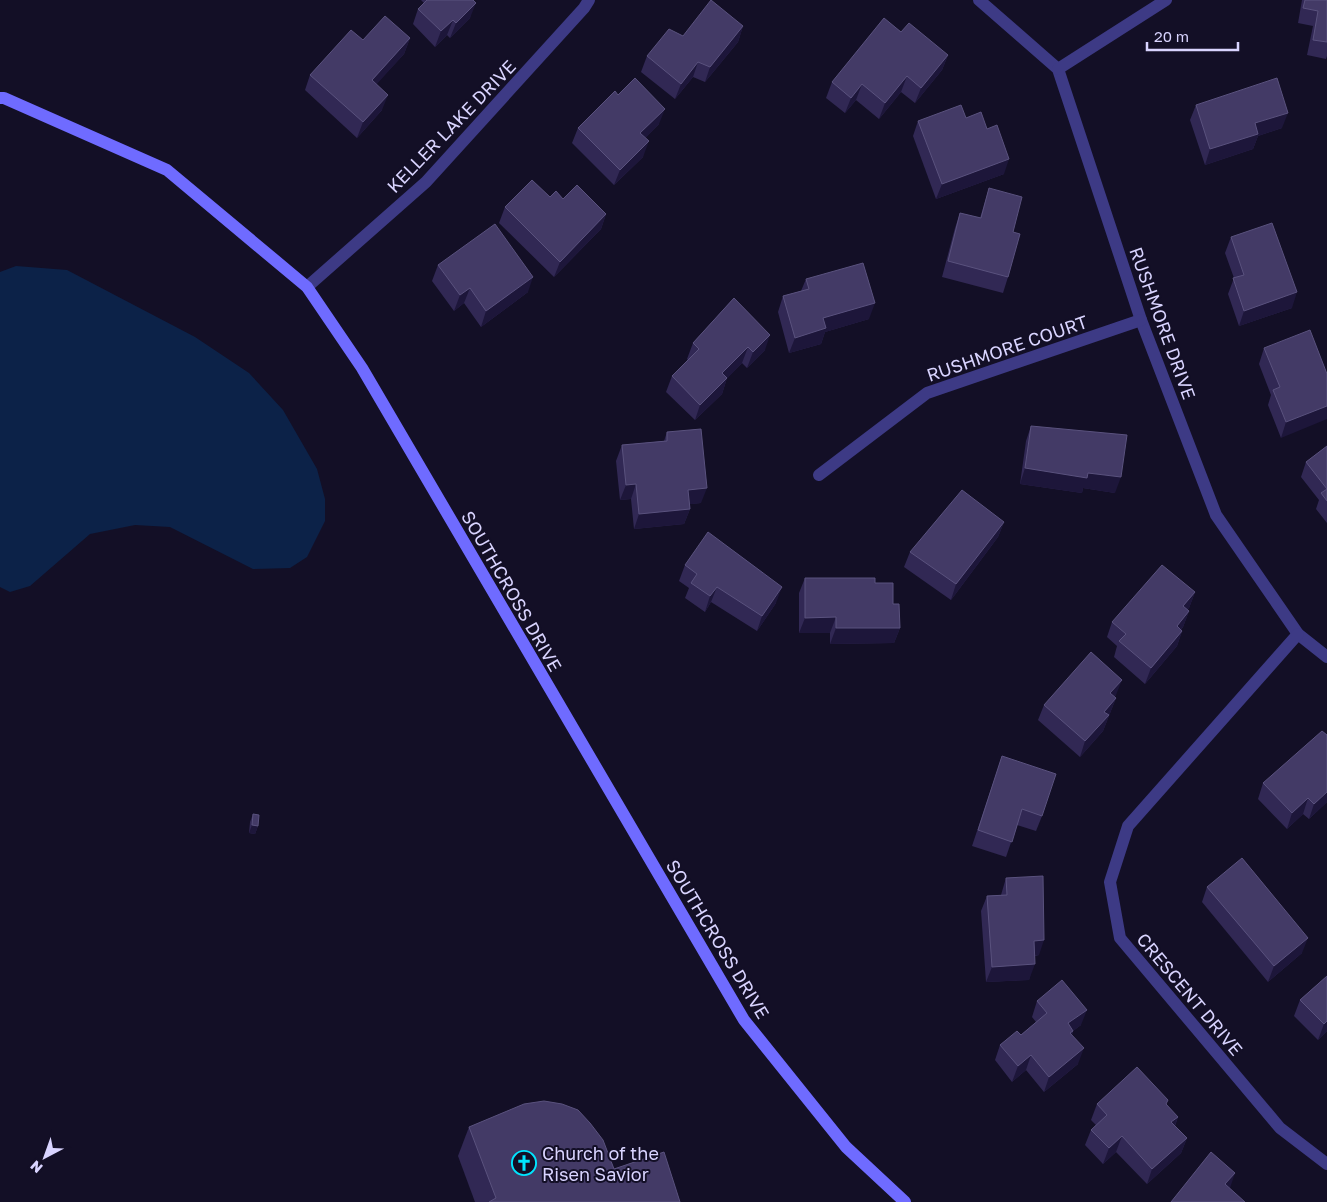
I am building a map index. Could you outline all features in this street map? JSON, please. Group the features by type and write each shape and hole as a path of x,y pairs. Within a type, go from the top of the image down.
{"street":[{"name":"KELLER LAKE DRIVE","path":"307,287 426,182 590,0"},
{"path":"979,0 1058,69 1166,0"},
{"name":"RUSHMORE DRIVE","path":"1058,69 1141,320 1216,515 1298,634 1327,657"},
{"name":"SOUTHCROSS DRIVE","path":"0,98 4,98 167,170 307,287 362,368 744,1020 846,1147 905,1202"},
{"name":"RUSHMORE COURT","path":"819,475 927,393 1141,320"},
{"name":"CRESCENT DRIVE","path":"1298,634 1128,826 1110,882 1120,938 1280,1128 1327,1164"}],"water":[{"path":"16,266 67,270 195,337 249,373 283,410 317,469 325,499 325,521 307,557 290,568 253,569 170,527 135,525 90,534 30,586 10,592 0,587 0,272"}],"building":[{"path":"427,0 473,0 476,3 456,23 453,20 441,31 418,9"},
{"path":"711,0 743,26 710,67 698,62 681,84 647,56 669,29 683,36"},
{"path":"1305,0 1327,0 1327,42 1313,40 1318,11 1303,8"},
{"path":"385,16 410,38 372,80 388,95 363,122 310,75 351,30 363,40"},
{"path":"884,18 901,32 909,23 948,55 921,88 907,76 885,103 862,84 851,98 832,82"},
{"path":"635,78 665,109 640,133 649,141 620,170 578,128 615,91 618,95"},
{"path":"1277,78 1288,113 1255,123 1258,134 1210,149 1196,105"},
{"path":"961,105 966,118 981,112 987,129 997,125 1009,159 942,184 918,121"},
{"path":"532,180 550,197 556,191 563,199 577,185 606,214 560,262 505,207"},
{"path":"989,188 1022,197 1013,232 1020,234 1008,277 948,261 960,213 981,218"},
{"path":"1272,223 1297,292 1244,311 1233,278 1244,275 1231,237"},
{"path":"495,224 533,277 486,311 470,288 460,295 438,265"},
{"path":"863,263 875,303 823,318 826,328 795,338 783,296 809,289 806,279"},
{"path":"734,298 770,335 753,352 748,347 722,373 727,378 700,405 672,376 699,349 693,343"},
{"path":"1310,330 1327,374 1327,406 1286,422 1273,390 1280,387 1264,348"},
{"path":"1031,426 1127,435 1121,477 1088,473 1087,478 1025,468"},
{"path":"701,429 707,488 688,490 690,509 639,514 636,484 626,485 622,445 667,441 667,432"},
{"path":"1327,446 1327,489 1306,462"},
{"path":"1327,489 1327,501 1321,493"},
{"path":"962,490 1004,522 956,584 910,552"},
{"path":"708,532 782,587 762,616 717,587 710,596 691,583 697,574 685,565"},
{"path":"1162,565 1195,592 1183,606 1189,611 1177,626 1182,631 1151,668 1119,641 1126,634 1112,622"},
{"path":"805,578 875,578 875,583 893,583 893,604 899,604 900,628 836,628 836,617 805,618"},
{"path":"1091,652 1122,680 1110,693 1116,698 1104,712 1109,715 1085,741 1044,705"},
{"path":"1322,731 1327,735 1327,792 1314,804 1308,798 1292,813 1263,783"},
{"path":"1002,756 1056,774 1042,816 1022,809 1012,842 978,830"},
{"path":"253,814 259,815 258,826 252,825"},
{"path":"1242,858 1308,938 1274,966 1207,887"},
{"path":"1043,876 1044,940 1034,941 1035,964 992,967 987,896 1007,895 1006,878"},
{"path":"1327,976 1327,1021 1324,1024 1300,1000"},
{"path":"1062,980 1087,1010 1068,1023 1073,1031 1070,1033 1084,1048 1049,1077 1031,1055 1018,1066 1000,1045 1017,1031 1021,1035 1047,1013 1037,1001"},
{"path":"1137,1067 1168,1100 1166,1104 1178,1117 1171,1122 1187,1138 1152,1169 1122,1136 1109,1148 1091,1130 1107,1115 1097,1104"},
{"path":"544,1101 562,1104 578,1110 603,1140 614,1169 664,1152 680,1202 489,1202 496,1198 469,1127 524,1104"},
{"path":"1211,1152 1235,1173 1225,1184 1245,1202 1171,1202"}],"place":[{"name":"Church of the Risen Savior","path":"524,1163"}]}
